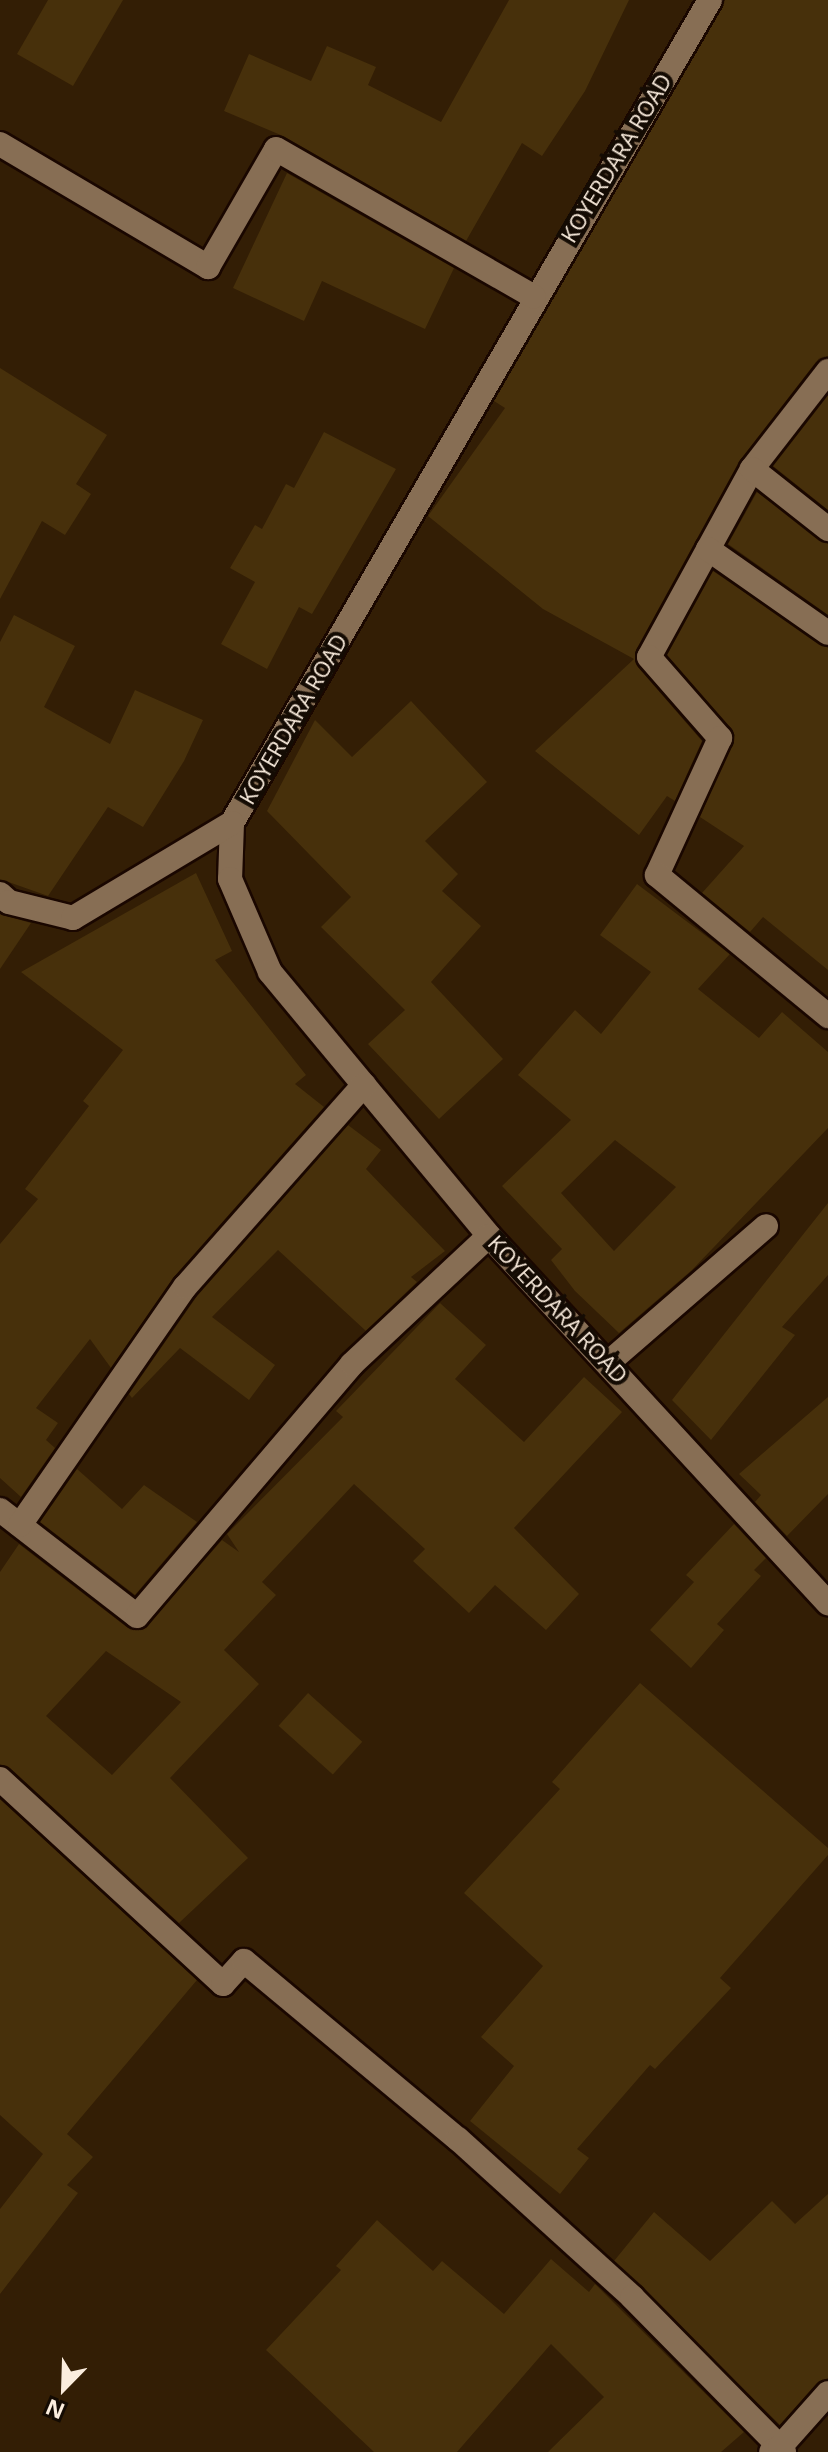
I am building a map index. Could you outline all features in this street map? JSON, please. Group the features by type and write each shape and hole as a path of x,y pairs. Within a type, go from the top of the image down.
{"street":[{"name":"KOYERDARA ROAD","path":"710,0 534,297 232,823 230,879 270,972 489,1236 608,1363 819,1572 828,1603"},
{"path":"0,144 208,267 276,149 534,297"},
{"path":"828,371 752,469 649,657 720,738 657,875 828,1016"},
{"path":"752,469 828,529"},
{"path":"708,549 828,633"},
{"path":"0,894 9,902 73,918 232,823"},
{"path":"20,1525 185,1287 364,1085"},
{"path":"608,1363 766,1226"},
{"path":"0,1510 137,1616 352,1364 489,1236"},
{"path":"0,1779 223,1984 244,1961 458,2139 632,2297 778,2450 828,2393"}],"building":[{"path":"48,0 123,0 73,86 17,54"},
{"path":"509,0 629,0 585,91 542,156 522,143 466,241 283,136 224,111 249,54 311,81 327,46 376,67 368,85 441,122"},
{"path":"725,0 828,0 828,356 816,362 739,462 636,650 638,667 702,741 675,801 667,796 639,835 535,751 634,659 543,609 428,516 505,408 494,401"},
{"path":"287,173 454,268 425,329 322,281 304,321 233,288"},
{"path":"0,368 107,435 76,484 91,494 65,535 42,521 0,599"},
{"path":"828,395 828,510 773,466"},
{"path":"324,432 396,469 312,614 299,607 267,669 221,644 255,582 230,568 255,525 262,529 286,484 294,488"},
{"path":"757,492 828,544 828,615 728,544"},
{"path":"713,571 828,648 828,970 763,917 750,932 702,893 744,846 700,817 735,735 667,655"},
{"path":"14,615 75,646 44,707 110,744 135,690 203,720 184,761 143,827 108,807 48,896 0,879 0,642"},
{"path":"411,701 487,782 425,841 458,874 442,891 481,926 431,982 503,1059 439,1119 368,1044 405,1010 321,927 351,897 267,811 315,720 352,757"},
{"path":"196,873 232,951 215,960 306,1075 295,1084 324,1107 174,1277 111,1368 90,1339 36,1408 58,1423 46,1440 55,1448 21,1497 0,1478 0,1244 38,1199 25,1189 89,1106 83,1101 123,1050 21,972"},
{"path":"637,884 730,954 698,989 759,1038 782,1012 828,1052 828,1128 692,1270 619,1333 575,1291 551,1260 562,1249 502,1186 571,1120 518,1075 575,1010 601,1034 651,972 600,935","holes":["615,1140 676,1187 614,1251 561,1193"]},
{"path":"0,914 31,923 0,969"},
{"path":"348,1125 381,1150 366,1169 445,1251 411,1277 417,1282 366,1331 278,1250 212,1317 275,1365 249,1400 180,1348 132,1398 129,1394 197,1296"},
{"path":"828,1203 828,1275 782,1327 795,1335 711,1440 672,1400"},
{"path":"440,1303 486,1345 455,1379 524,1442 584,1377 622,1412 514,1528 579,1594 546,1630 495,1585 469,1613 413,1561 425,1549 354,1484 262,1582 276,1595 224,1650 259,1684 170,1778 248,1858 179,1923 10,1768 0,1764 0,1572 19,1544 128,1628 143,1630 222,1540 239,1552 227,1534 343,1417 336,1411","holes":["106,1651 181,1702 112,1775 46,1716"]},
{"path":"828,1397 828,1494 787,1536 755,1502 761,1495 739,1474"},
{"path":"77,1469 122,1509 144,1485 197,1522 135,1595 40,1522"},
{"path":"734,1524 766,1558 754,1570 761,1576 717,1624 724,1630 691,1668 650,1630 694,1582 686,1575"},
{"path":"640,1683 828,1848 828,1855 720,1978 731,1988 655,2069 650,2065 577,2149 589,2158 560,2194 470,2121 514,2066 481,2037 543,1966 464,1893 560,1789 552,1782"},
{"path":"308,1693 362,1742 333,1775 279,1726"},
{"path":"0,1799 197,1980 67,2134 93,2157 67,2185 78,2193 0,2294 0,2209 43,2154 0,2115"},
{"path":"828,2194 828,2378 817,2383 780,2425 614,2261 654,2212 710,2261 772,2201 795,2224"},
{"path":"377,2220 433,2271 442,2261 504,2314 551,2259 589,2292 595,2284 744,2432 721,2452 548,2452 604,2397 551,2344 457,2452 374,2452 266,2350 341,2270 336,2266"}]}
